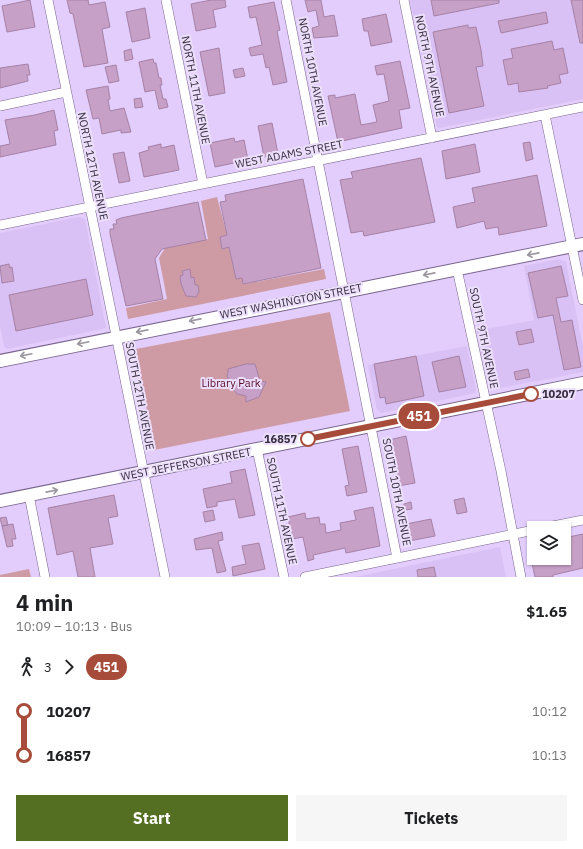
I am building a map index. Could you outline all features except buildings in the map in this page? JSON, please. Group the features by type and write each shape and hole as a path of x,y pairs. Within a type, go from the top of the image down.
{"main road":[{"name":"WEST WASHINGTON STREET","path":"1,358 116,337 577,245"},
{"name":"WEST JEFFERSON STREET","path":"0,501 583,383"}],"street":[{"name":"NORTH 12TH AVENUE","path":"48,0 116,337"},
{"name":"NORTH 11TH AVENUE","path":"166,0 203,184"},
{"name":"NORTH 10TH AVENUE","path":"286,0 344,291"},
{"name":"NORTH 9TH AVENUE","path":"404,0 432,138"},
{"path":"0,106 66,92"},
{"name":"WEST ADAMS STREET","path":"0,225 583,107"},
{"path":"545,115 577,245 583,300"},
{"name":"SOUTH 9TH AVENUE","path":"457,269 521,577"},
{"name":"SOUTH 10TH AVENUE","path":"344,291 397,558"},
{"name":"SOUTH 12TH AVENUE","path":"116,337 165,577"},
{"name":"SOUTH 11TH AVENUE","path":"257,449 284,577"},
{"path":"29,495 45,577"},
{"path":"571,522 583,520"},
{"path":"305,577 527,531"}],"shaded area":[{"path":"410,0 583,0 583,99 439,128 437,127"},
{"path":"79,217 85,219 106,328 7,349 4,346 0,326 0,233"},
{"path":"559,259 566,262 583,347 583,372 490,390 488,387 476,331 534,320 524,266"},
{"path":"467,346 476,390 475,393 381,413 377,410 368,365"},
{"path":"500,547 506,577 355,577"}],"green space":[{"path":"217,197 227,235 220,237 222,249 229,247 236,279 242,278 244,284 324,269 326,279 128,319 126,308 167,299 159,258 165,248 208,239 201,201"},
{"name":"Library Park","path":"330,312 350,411 154,450 136,349"},
{"path":"29,569 31,577 0,577 0,575"}],"bus line":[{"name":"451","path":"308,439 531,394"}],"place":[{"name":"10207","path":"531,394"},
{"name":"16857","path":"308,439"}]}
